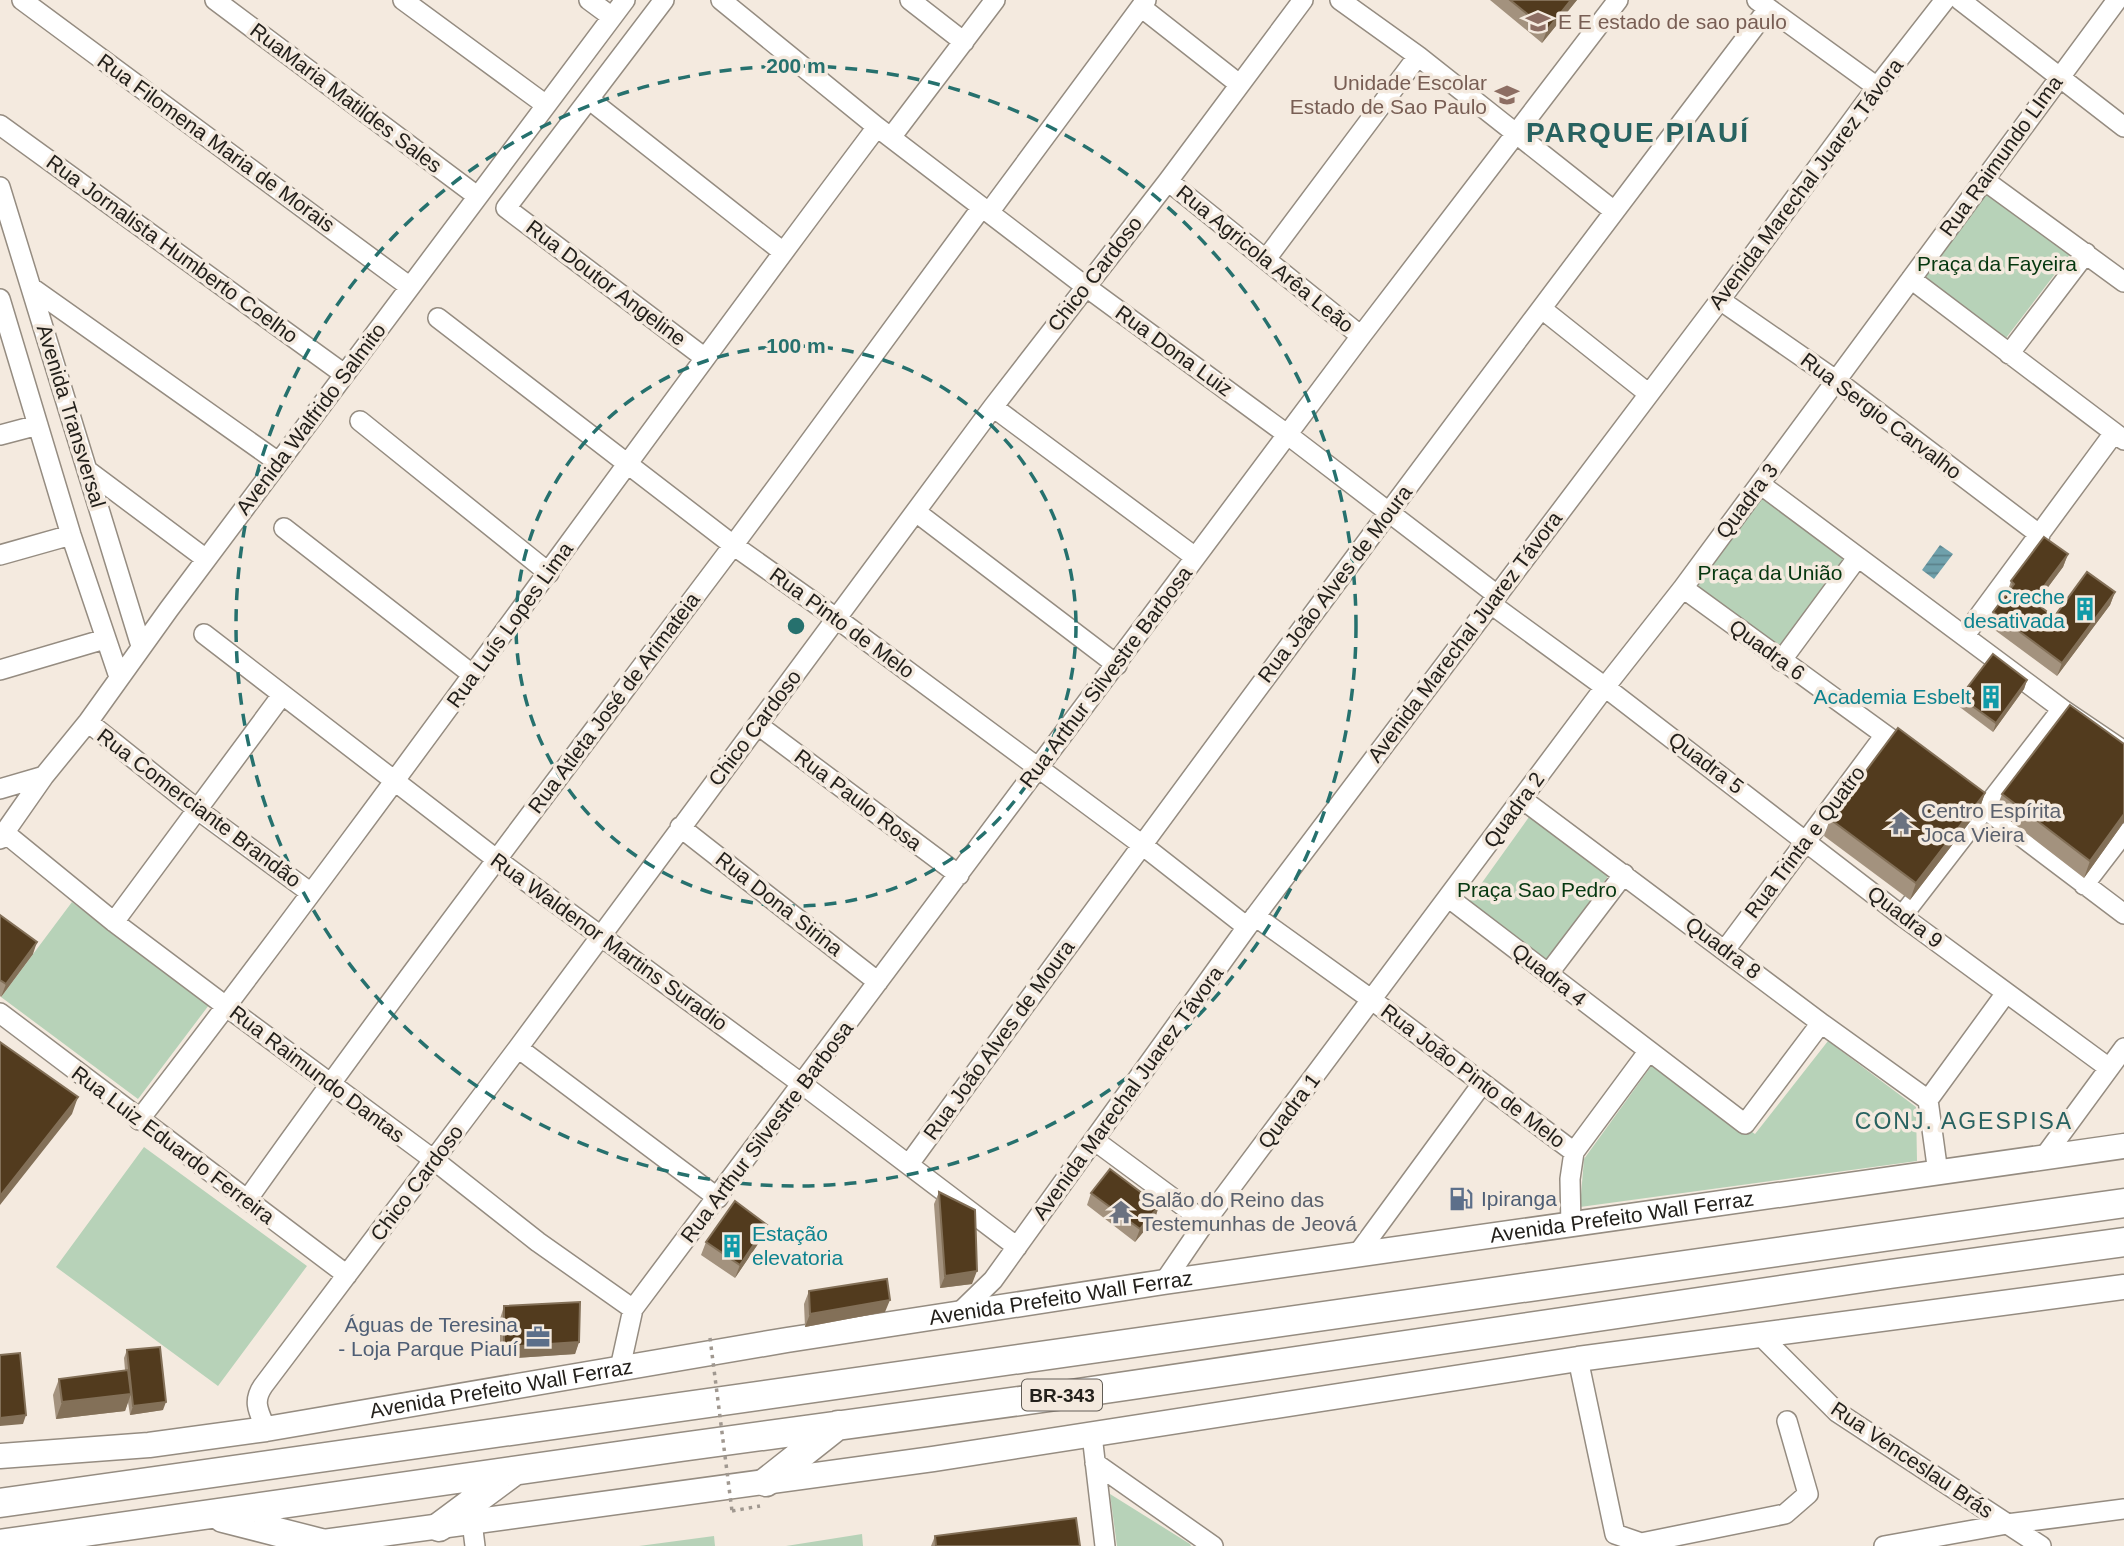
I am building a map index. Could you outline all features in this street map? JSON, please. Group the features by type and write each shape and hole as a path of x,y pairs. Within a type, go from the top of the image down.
{"highway":[{"name":"Avenida Prefeito Wall Ferraz","path":"0,1503 2124,1203"},
{"name":"BR-343","path":"0,1544 1064,1395 2124,1242"},
{"path":"766,1482 838,1425"},
{"path":"439,1527 515,1470"},
{"path":"210,1514 321,1543"}],"main road":[{"name":"Avenida Prefeito Wall Ferraz","path":"0,1455 149,1445 266,1429 787,1340 1164,1282 2124,1146"},
{"path":"293,1546 402,1539 439,1527 474,1534 766,1482 1092,1435 1578,1359 2124,1287"}],"street":[{"name":"Rua Filomena Maria de Morais","path":"22,0 410,287"},
{"name":"RuaMaria Matildes Sales","path":"215,0 478,196"},
{"path":"402,0 546,105"},
{"path":"589,0 612,17"},
{"name":"Avenida Walfrido Salmito","path":"2,836 44,776 88,722 141,646 625,0"},
{"path":"664,0 590,100 783,252"},
{"name":"Rua Dona Luiz","path":"721,0 885,132 1086,286 1288,435 1605,687"},
{"path":"910,0 964,42"},
{"name":"Rua Luís Lopes Lima","path":"139,1120 395,782 783,252 964,42 995,0"},
{"name":"Chico Cardoso","path":"266,1429 256,1405 257,1395 993,407 1168,181 1303,0"},
{"path":"1340,0 1418,56 1614,211"},
{"name":"Rua Arthur Silvestre Barbosa","path":"620,1368 633,1309 1117,665 1195,557 1618,0"},
{"name":"Avenida Marechal Juarez Távora","path":"956,1316 993,1280 1251,922 1945,0"},
{"path":"1960,0 2123,125"},
{"name":"Rua Raimundo LIma","path":"1837,381 2117,0"},
{"path":"1144,3 1239,84"},
{"name":"Rua Atleta José de Arimateia","path":"247,1200 496,859 1144,3"},
{"path":"1762,5 1877,87"},
{"name":"Rua João Alves de Moura","path":"909,1164 1141,844 1542,309 1762,5"},
{"path":"1266,259 1418,56"},
{"name":"Rua Doutor Angeline","path":"590,100 506,208 705,358"},
{"name":"Rua Jornalista Humberto Coelho","path":"0,125 344,374"},
{"path":"1984,180 2124,282"},
{"name":"Rua Agricola Arêa Leão","path":"1168,181 1362,336"},
{"name":"Avenida Transversal","path":"1,196 32,288 141,646"},
{"path":"2009,354 2086,253"},
{"path":"1911,279 2119,437 2040,535 1965,635"},
{"path":"32,288 278,462"},
{"name":"Avenida Transversal","path":"0,299 3,319 119,677"},
{"name":"Rua Sergio Carvalho","path":"1720,300 1837,381 2040,535"},
{"path":"1542,309 1649,394"},
{"name":"Rua Pinto de Melo","path":"438,318 733,545 1141,844 1251,922 1372,1000"},
{"name":"Quadra 3","path":"1605,687 1683,588 1837,381"},
{"path":"993,407 1195,557"},
{"path":"360,421 549,573"},
{"path":"0,436 38,425"},
{"path":"87,470 206,559"},
{"path":"1760,484 2062,709 2124,751"},
{"path":"916,512 1117,665"},
{"path":"284,528 473,675"},
{"path":"0,555 71,534"},
{"path":"1781,661 1857,558"},
{"name":"Quadra 6","path":"1683,588 2124,914"},
{"name":"Rua Waldenor Martins Suradio","path":"204,634 496,859 802,1084 1017,1247"},
{"path":"0,670 105,639"},
{"name":"Quadra 2","path":"1372,1000 1605,687"},
{"name":"Quadra 5","path":"1605,687 1806,840"},
{"path":"114,922 282,695"},
{"path":"1902,916 2062,709"},
{"name":"Rua Comerciante Brandão","path":"88,722 198,810 311,893"},
{"name":"Rua Paulo Rosa","path":"758,725 959,875"},
{"name":"Rua Trinta e Quatro","path":"1725,950 1885,735"},
{"path":"0,789 44,776"},
{"name":"Quadra 8","path":"1522,800 1928,1100"},
{"name":"Rua Dona Sirina","path":"680,827 878,982"},
{"path":"2084,885 2124,833"},
{"name":"Rua Raimundo Dantas","path":"2,836 538,1242 633,1309"},
{"name":"Quadra 9","path":"1806,840 1902,916 2109,1068"},
{"path":"1548,974 1624,874"},
{"name":"Quadra 4","path":"1449,898 1745,1124 1821,1023"},
{"path":"1938,1173 1928,1100 2006,993"},
{"name":"Rua João Pinto de Melo","path":"1372,1000 1574,1152"},
{"name":"Quadra 1","path":"1205,1223 1372,1000"},
{"name":"Rua Luiz Eduardo Ferreira","path":"0,1013 347,1275"},
{"path":"518,1048 718,1198"},
{"path":"2044,1157 2124,1048"},
{"path":"1571,1226 1570,1179 1574,1152 1648,1052"},
{"path":"1356,1256 1482,1084"},
{"path":"1094,1140 1205,1223 1164,1282"},
{"path":"993,1280 999,1309"},
{"name":"Rua Venceslau Brás","path":"1761,1336 1837,1412 2041,1546"},
{"path":"1578,1359 1615,1534 1641,1543 1785,1514 1808,1494 1787,1421"},
{"path":"1092,1435 1105,1546"},
{"path":"1095,1463 1194,1539 1213,1546"},
{"path":"1884,1546 1968,1538 2007,1524 2124,1510"}],"path":[{"path":"710,1338 732,1511"}],"green space":[{"name":"Praça da Fayeira","path":"1988,191 2071,253 2006,338 1924,276"},
{"name":"Praça da União","path":"1760,492 1849,561 1781,652 1690,586"},
{"name":"Praça Sao Pedro","path":"1529,817 1609,875 1546,962 1466,905"},
{"path":"72,902 209,1005 138,1099 1,997"},
{"path":"1828,1041 1916,1107 1917,1161 1580,1207 1584,1159 1652,1065 1755,1134"},
{"path":"144,1147 307,1266 218,1386 56,1267"},
{"path":"1110,1494 1190,1544 1191,1546 1117,1546"},
{"path":"862,1534 863,1546 786,1546"},
{"path":"714,1536 715,1546 639,1546"}],"water":[{"path":"1940,545 1953,554 1934,579 1922,570"}],"building":[{"path":"1510,0 1571,0 1547,30"},
{"name":"Creche desativada","path":"2044,537 2068,554 2033,601 2054,617 2087,572 2115,592 2062,663 1993,612 2014,584 2011,581"},
{"name":"Academia Esbelt","path":"1993,654 2027,680 1996,723 1960,697"},
{"path":"2070,705 2124,744 2124,814 2090,861 2002,794"},
{"name":"Centro Espírita Joca Vieira","path":"1898,728 1985,793 1916,883 1830,819"},
{"path":"0,915 37,942 6,984 0,980"},
{"path":"0,1042 78,1097 0,1196"},
{"path":"1110,1169 1159,1206 1140,1229 1091,1193"},
{"path":"939,1192 975,1210 977,1271 945,1276"},
{"name":"Estação elevatoria","path":"735,1201 767,1225 740,1265 706,1242"},
{"path":"887,1279 890,1300 810,1314 809,1291"},
{"name":"Águas de Teresina - Loja Parque Piauí","path":"580,1302 579,1342 504,1347 504,1306"},
{"path":"160,1347 166,1402 133,1406 127,1350"},
{"path":"20,1353 26,1415 0,1418 0,1355"},
{"path":"128,1370 131,1394 62,1402 59,1379"},
{"path":"1076,1518 1080,1546 936,1546 935,1536"}],"place":[{"name":"E E estado de sao paulo","path":"1538,22"},
{"name":"Unidade Escolar Estado de Sao Paulo","path":"1507,95"},
{"name":"Creche desativada","path":"2085,609"},
{"name":"Academia Esbelt","path":"1991,697"},
{"name":"Centro Espírita Joca Vieira","path":"1901,823"},
{"name":"Ipiranga","path":"1461,1199"},
{"name":"Salão do Reino das Testemunhas de Jeová","path":"1121,1212"},
{"name":"Estação elevatoria","path":"732,1246"},
{"name":"Águas de Teresina - Loja Parque Piauí","path":"538,1337"}],"district":[{"name":"PARQUE PIAUÍ","path":"1638,132"},
{"name":"CONJ. AGESPISA","path":"1964,1121"}]}
